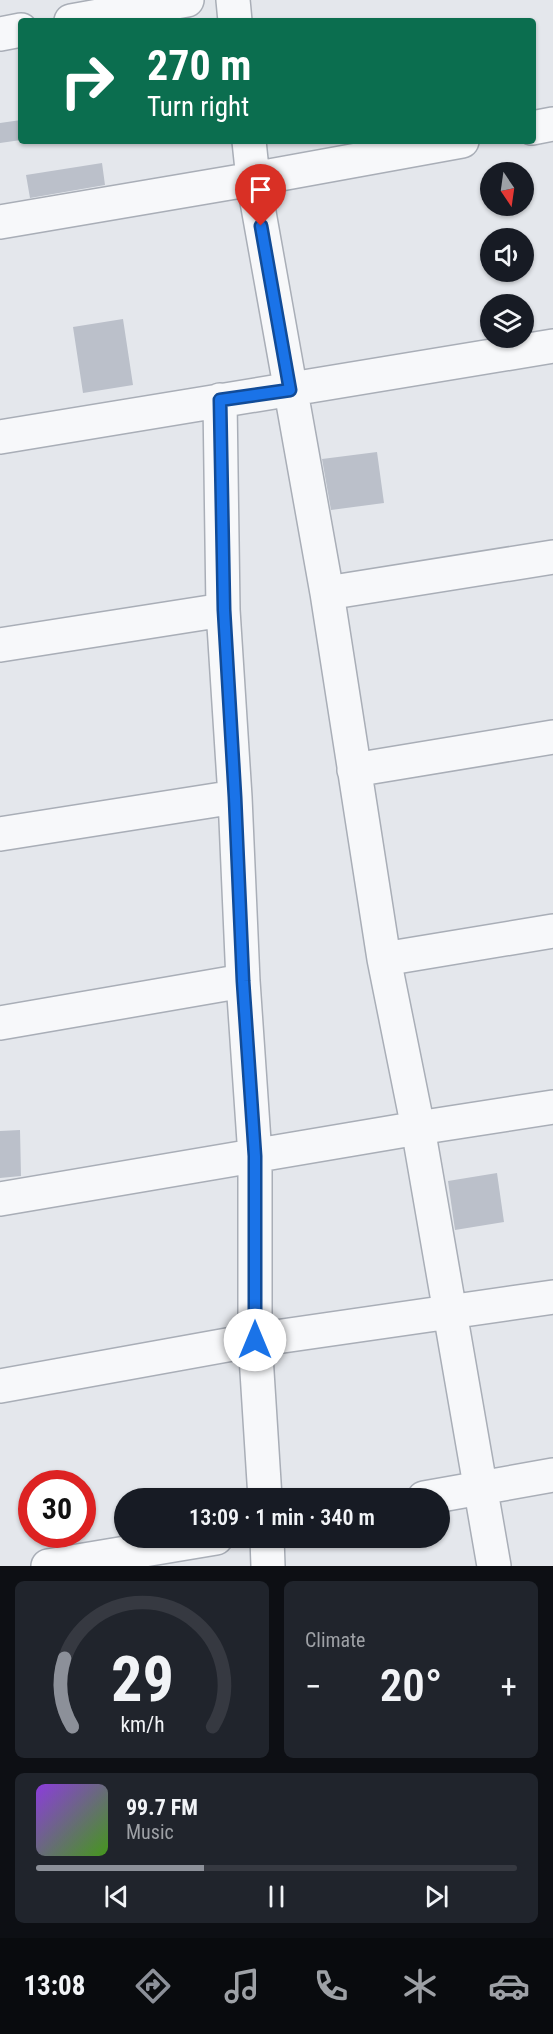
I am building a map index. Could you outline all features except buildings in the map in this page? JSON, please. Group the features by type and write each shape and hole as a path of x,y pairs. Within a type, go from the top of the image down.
{"street":[{"path":"88,18 187,0"},
{"path":"233,0 235,18"},
{"path":"0,34 18,31"},
{"path":"536,127 553,124"},
{"path":"249,144 253,179 327,593 384,959 418,1128 494,1566"},
{"path":"0,222 446,144"},
{"path":"0,437 553,346"},
{"path":"220,400 224,610 243,981 255,1156 255,1340 264,1488"},
{"path":"327,593 553,557"},
{"path":"0,645 224,610"},
{"path":"354,770 553,737"},
{"path":"0,834 235,797"},
{"path":"384,959 553,931"},
{"path":"0,1023 243,981"},
{"path":"0,1199 553,1107"},
{"path":"0,1386 255,1340 553,1297"},
{"path":"450,1493 553,1475"},
{"path":"48,1566 156,1548"},
{"path":"267,1548 268,1566"}],"route":[{"path":"255,1340 255,1156 243,981 224,610 220,400 290,390 261,226"}]}
